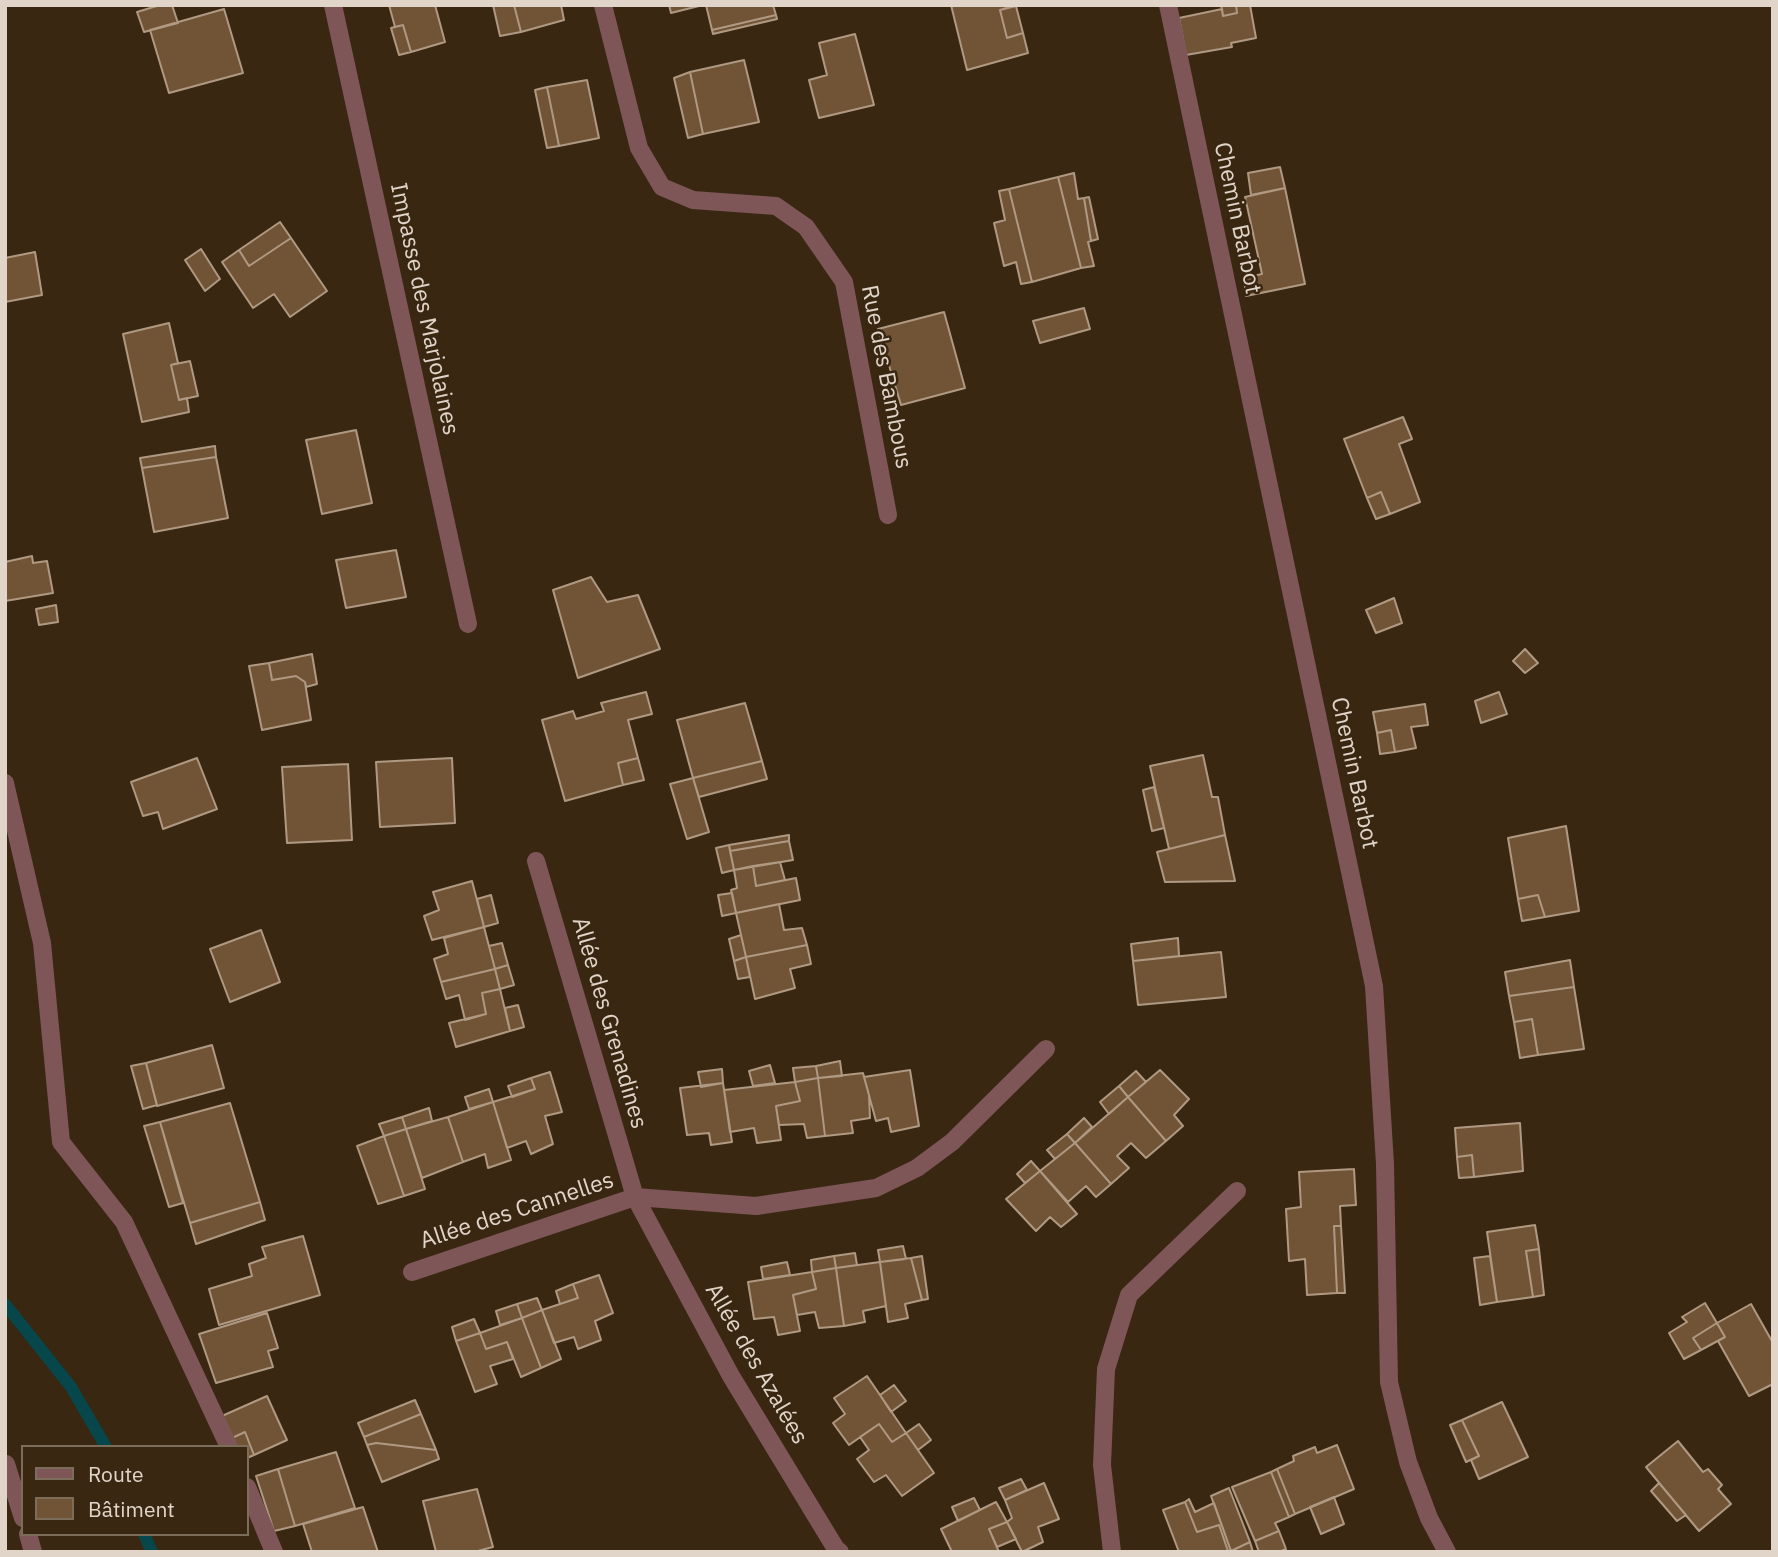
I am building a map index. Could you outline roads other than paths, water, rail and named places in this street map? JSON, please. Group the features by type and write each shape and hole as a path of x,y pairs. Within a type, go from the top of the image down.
{"street":[{"name":"Impasse des Marjolaines","path":"333,5 468,624"},
{"name":"Rue des Bambous","path":"603,5 639,148 662,187 693,200 776,205 806,227 844,282 888,515"},
{"name":"Chemin Barbot","path":"1168,5 1374,986 1385,1164 1389,1382 1408,1462 1429,1518 1447,1552"},
{"path":"5,783 42,943 61,1142 124,1222 228,1445"},
{"name":"Allée des Grenadines","path":"536,862 635,1198"},
{"name":"Allée des Cannelles","path":"412,1272 635,1198 755,1206 876,1188 917,1168 952,1142 1046,1049"},
{"path":"1112,1552 1102,1465 1106,1370 1129,1295 1237,1191"},
{"name":"Allée des Azalées","path":"635,1198 731,1376 840,1552"},
{"path":"6,1464 21,1512"},
{"path":"248,1489 274,1552"}],"waterway":[{"path":"5,1304 71,1387 105,1445"},
{"path":"145,1536 152,1552"}]}
